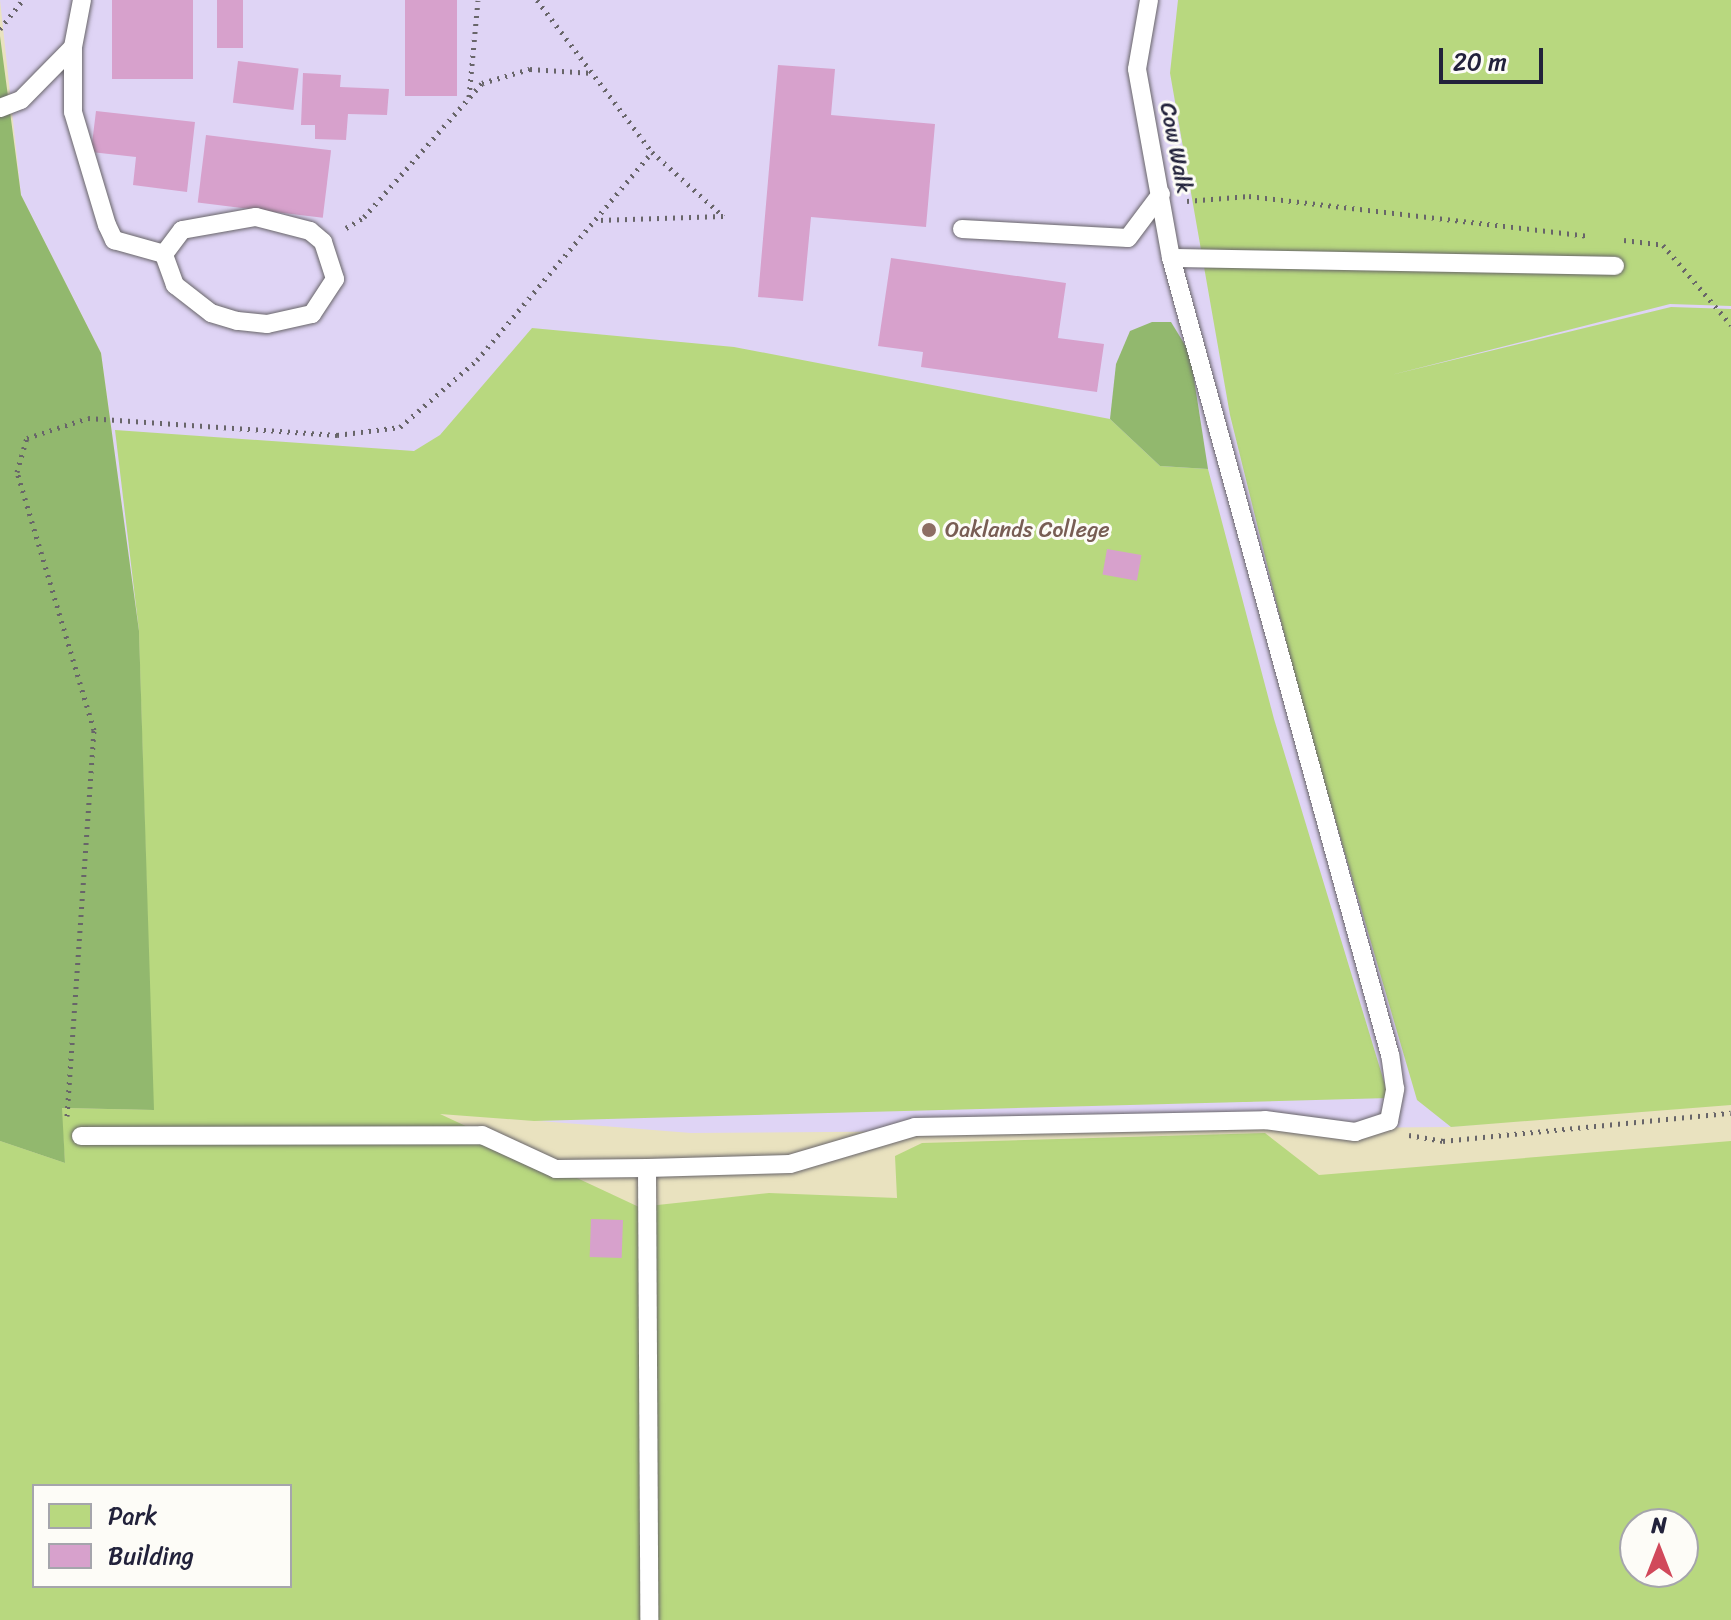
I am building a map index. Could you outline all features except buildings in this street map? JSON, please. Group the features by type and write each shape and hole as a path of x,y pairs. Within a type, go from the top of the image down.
{"lane":[{"path":"82,0 73,47 73,112 107,225 114,240 164,254"},
{"name":"Cow Walk","path":"1149,0 1137,69 1171,258 1188,302 1390,1055 1395,1089 1389,1121"},
{"path":"0,108 21,100 73,47"},
{"path":"962,229 1128,238 1162,198"},
{"path":"223,218 284,222 323,242 334,264 333,290 312,314 267,324 211,313 175,285 164,254 182,230 223,218"},
{"path":"1171,258 1615,266"},
{"path":"81,1136 482,1135 556,1169 647,1168 790,1164 915,1127 1265,1120 1355,1132 1389,1121"},
{"path":"647,1168 649,1620"}],"path":[{"path":"0,29 23,0"},
{"path":"469,97 478,0"},
{"path":"537,0 652,152 723,216 598,220"},
{"path":"323,242 364,217 469,97 501,72 594,73"},
{"path":"81,1136 67,1119 64,1090 94,730 17,472 27,438 88,418 337,435 400,427 477,360 598,220 652,152"},
{"path":"1162,198 1249,196 1602,238"},
{"path":"1617,239 1663,245 1731,325"},
{"path":"1389,1121 1411,1136 1443,1141 1731,1113"}],"shaded area":[{"name":"Oaklands College","path":"0,0 1731,0 1731,1100 1451,1127 691,1133 437,1113 139,631 101,353 21,195"}],"green space":[{"path":"1178,0 1731,0 1731,306 1670,304 1391,375 1671,307 1731,309 1731,1105 1451,1127 1417,1100 1302,706 1230,415 1170,73"},
{"path":"0,36 21,195 101,353 139,631 154,1110 62,1108 65,1163 0,1141"},
{"path":"1152,322 1171,322 1190,353 1208,469 1160,466 1110,419 1116,364 1130,331"},
{"path":"532,328 734,347 1110,419 1160,466 1208,469 1274,719 1389,1098 534,1121 440,1114 639,1207 769,1193 897,1198 895,1156 922,1143 1265,1133 1319,1175 1731,1141 1731,1620 0,1620 0,1141 65,1163 61,1108 153,1110 139,631 115,430 414,451 440,435"}],"place":[{"name":"Oaklands College","path":"929,530"}]}
